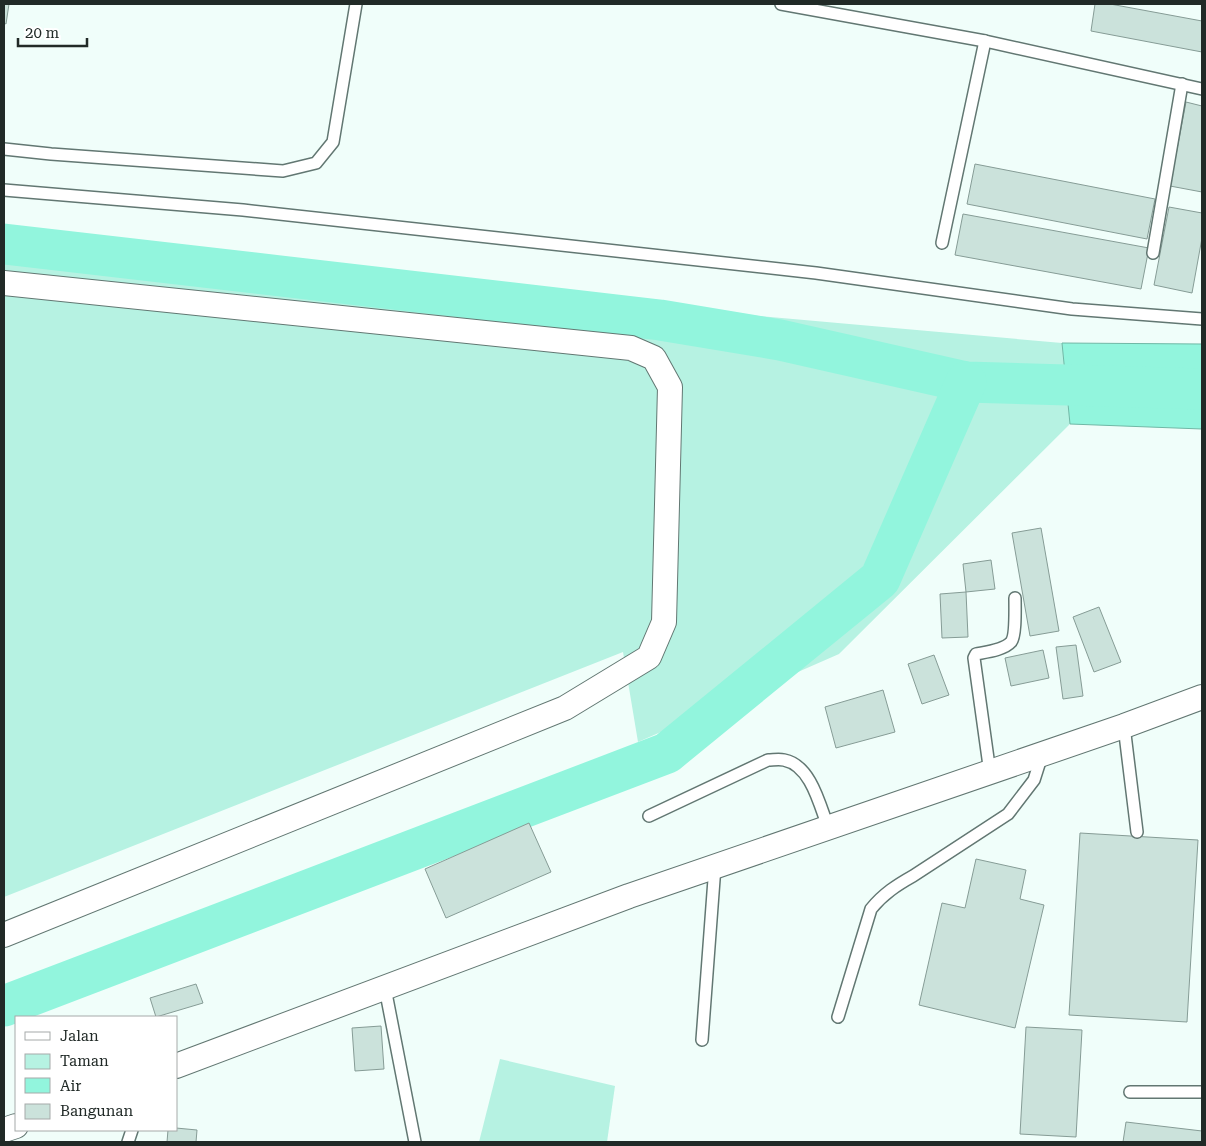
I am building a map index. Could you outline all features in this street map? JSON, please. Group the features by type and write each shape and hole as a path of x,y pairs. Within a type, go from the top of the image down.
{"street":[{"path":"4,283 631,348 654,358 670,387 664,622 649,657 565,708 4,936"},
{"path":"178,1065 716,866 990,773 1124,726 1202,696"}],"lane":[{"path":"4,149 283,171 316,163 333,142 356,4"},
{"path":"781,4 985,41 1202,89"},
{"path":"942,244 985,41"},
{"path":"1153,253 1182,84"},
{"path":"4,190 253,211 816,273 1072,309 1202,320"},
{"path":"990,773 974,658 976,654 1003,647 1010,643 1013,636 1015,598"},
{"path":"1124,726 1137,832"},
{"path":"838,1016 871,909 879,899 897,885 1008,814 1034,780 1043,754"},
{"path":"650,816 768,760 785,760 800,768 812,783 828,828"},
{"path":"702,1040 716,866"},
{"path":"385,988 415,1142"},
{"path":"1130,1092 1202,1092"}],"green space":[{"path":"4,236 646,306 1062,343 1070,424 839,654 638,742 623,652 4,897"},
{"path":"500,1059 615,1086 607,1142 479,1142"}],"water":[{"path":"1062,343 1202,344 1202,429 1070,424"}],"building":[{"path":"4,4 9,4 6,24 4,23"},
{"path":"1095,4 1110,4 1202,21 1202,52 1091,31"},
{"path":"1186,102 1202,106 1202,192 1170,186"},
{"path":"975,164 1155,199 1147,239 967,204"},
{"path":"1169,207 1202,213 1202,238 1192,293 1154,285"},
{"path":"963,214 1149,248 1141,289 955,255"},
{"path":"1041,528 1059,631 1030,636 1012,533"},
{"path":"991,560 995,589 966,592 963,564"},
{"path":"966,592 968,637 942,638 940,594"},
{"path":"1099,607 1121,662 1094,672 1073,617"},
{"path":"1076,645 1083,696 1063,699 1056,647"},
{"path":"1043,650 1049,678 1011,686 1005,658"},
{"path":"934,655 949,695 922,704 908,664"},
{"path":"883,690 895,732 836,748 825,707"},
{"path":"529,823 551,872 446,918 425,869"},
{"path":"1080,833 1198,840 1187,1022 1069,1015"},
{"path":"976,859 1026,870 1020,899 1044,905 1015,1028 919,1005 942,903 965,908"},
{"path":"196,984 203,1003 156,1016 150,998"},
{"path":"381,1026 384,1069 355,1071 352,1028"},
{"path":"1026,1027 1082,1030 1076,1137 1020,1134"},
{"path":"1126,1122 1202,1131 1202,1142 1123,1142"},
{"path":"178,1128 197,1130 196,1142 167,1142 168,1131 178,1131"}],"waterway":[{"path":"4,244 660,320 780,340 966,382 1202,389"},
{"path":"4,1006 667,753 880,579 966,382"}]}
